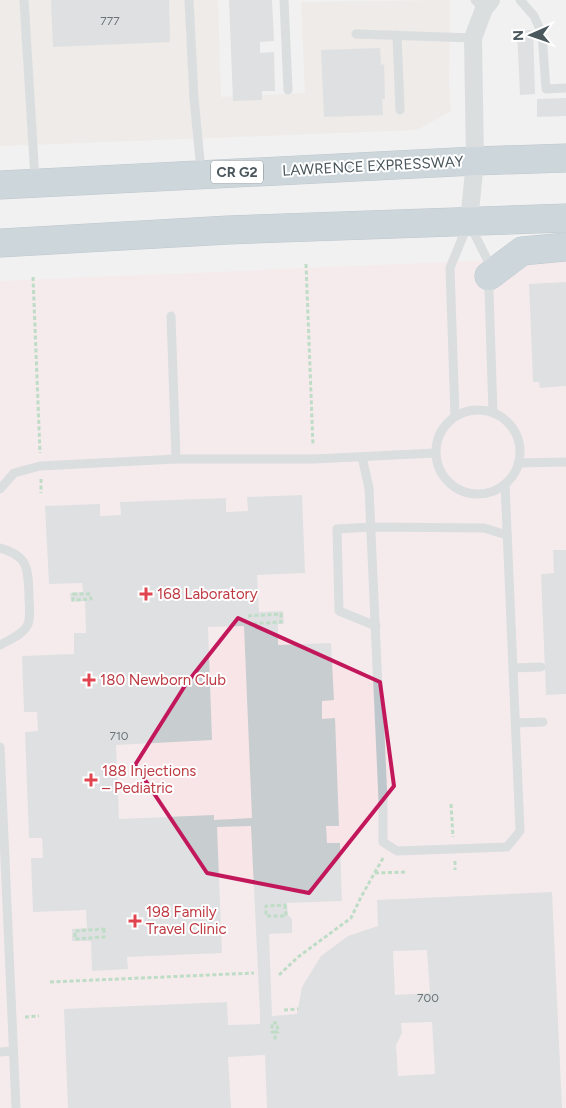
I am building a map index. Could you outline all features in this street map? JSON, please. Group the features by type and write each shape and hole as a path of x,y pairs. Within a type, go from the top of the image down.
{"highway":[{"name":"LAWRENCE EXPRESSWAY","path":"0,185 566,158"},
{"path":"0,243 406,222 469,222 566,218"},
{"path":"489,276 522,251 566,247"}],"street":[{"path":"469,222 475,161 473,38 483,3"}],"lane":[{"path":"24,0 35,183"},
{"path":"188,0 201,174"},
{"path":"284,0 288,90"},
{"path":"520,0 539,24 544,45 546,89 566,88"},
{"path":"356,34 473,38"},
{"path":"397,35 400,110"},
{"path":"469,222 488,260 493,413"},
{"path":"455,416 450,268 469,222"},
{"path":"171,316 176,459"},
{"path":"480,410 493,413 505,420 513,430 520,454 518,464 512,477 505,484 485,494 463,492 444,478 439,468 435,453 440,434 446,424 455,416 467,411 480,410"},
{"path":"0,489 14,473 40,466 176,459 314,459 435,453"},
{"path":"362,457 369,488 376,626 383,842 397,851 507,847 520,831 505,484"},
{"path":"518,464 566,462"},
{"path":"376,626 340,611 337,529 371,527 484,528 507,535"},
{"path":"0,548 18,555 25,563 28,573 29,609 28,625 18,635 0,645"},
{"path":"513,668 541,667"},
{"path":"516,723 543,722"},
{"path":"0,747 2,849 16,1108"},
{"path":"0,1052 13,1051"}],"path":[{"path":"306,264 314,459"},
{"path":"33,277 41,493"},
{"path":"73,594 90,594 91,599 74,600 73,594"},
{"path":"248,616 281,614 281,622 249,624"},
{"path":"279,975 298,957 351,918 390,847"},
{"path":"375,873 407,872"},
{"path":"285,905 286,916 266,916 266,906 285,905"},
{"path":"104,929 104,937 75,939 74,931 104,929"},
{"path":"50,982 254,973"},
{"path":"284,1010 298,1009"},
{"path":"275,1032 275,1040"}],"highlighted area":[{"path":"238,618 380,682 394,786 309,893 207,873 135,765 186,684"}],"shaded area":[{"path":"0,0 218,0 221,97 305,93 301,2 450,0 449,85 451,111 417,130 0,146"},
{"path":"566,257 566,1108 0,1108 0,281"}],"building":[{"path":"51,0 169,0 170,42 53,47"},
{"path":"229,0 272,0 274,41 260,42 260,53 274,52 275,91 262,91 262,100 233,101"},
{"path":"533,30 535,94 520,95 517,31"},
{"path":"380,48 381,65 384,64 385,99 382,99 383,115 324,117 321,50"},
{"path":"566,98 566,116 537,117 537,99"},
{"path":"566,282 566,386 540,388 539,382 533,382 529,284"},
{"path":"302,495 305,573 257,575 259,612 283,611 284,624 278,624 278,645 331,643 334,700 322,701 322,719 335,718 339,826 326,826 327,843 340,843 342,901 287,903 288,915 292,919 292,933 269,934 272,1016 297,1014 302,987 321,956 348,936 378,926 377,900 552,892 562,1108 267,1108 265,1055 228,1057 231,1108 68,1108 64,1009 227,1002 228,1025 260,1024 260,1014 251,826 217,827 222,953 127,957 128,969 92,971 91,941 72,941 72,929 87,928 86,910 33,912 31,858 43,858 42,838 29,838 25,732 38,731 37,712 24,712 22,656 74,654 74,633 86,633 85,601 71,602 70,593 83,592 82,583 49,584 45,506 100,504 100,516 121,515 120,502 226,498 226,512 248,511 247,497","holes":["244,626 252,818 214,820 214,815 119,819 116,745 212,740 208,627","427,950 430,993 395,995 393,951","432,1022 435,1074 398,1076 396,1045 402,1033 401,1023"]},
{"path":"553,550 566,550 566,694 546,695 541,574 554,573"}],"place":[{"name":"168 Laboratory","path":"146,594"},
{"name":"180 Newborn Club","path":"89,680"},
{"name":"188 Injections – Pediatric","path":"91,780"},
{"name":"198 Family Travel Clinic","path":"135,921"}]}
